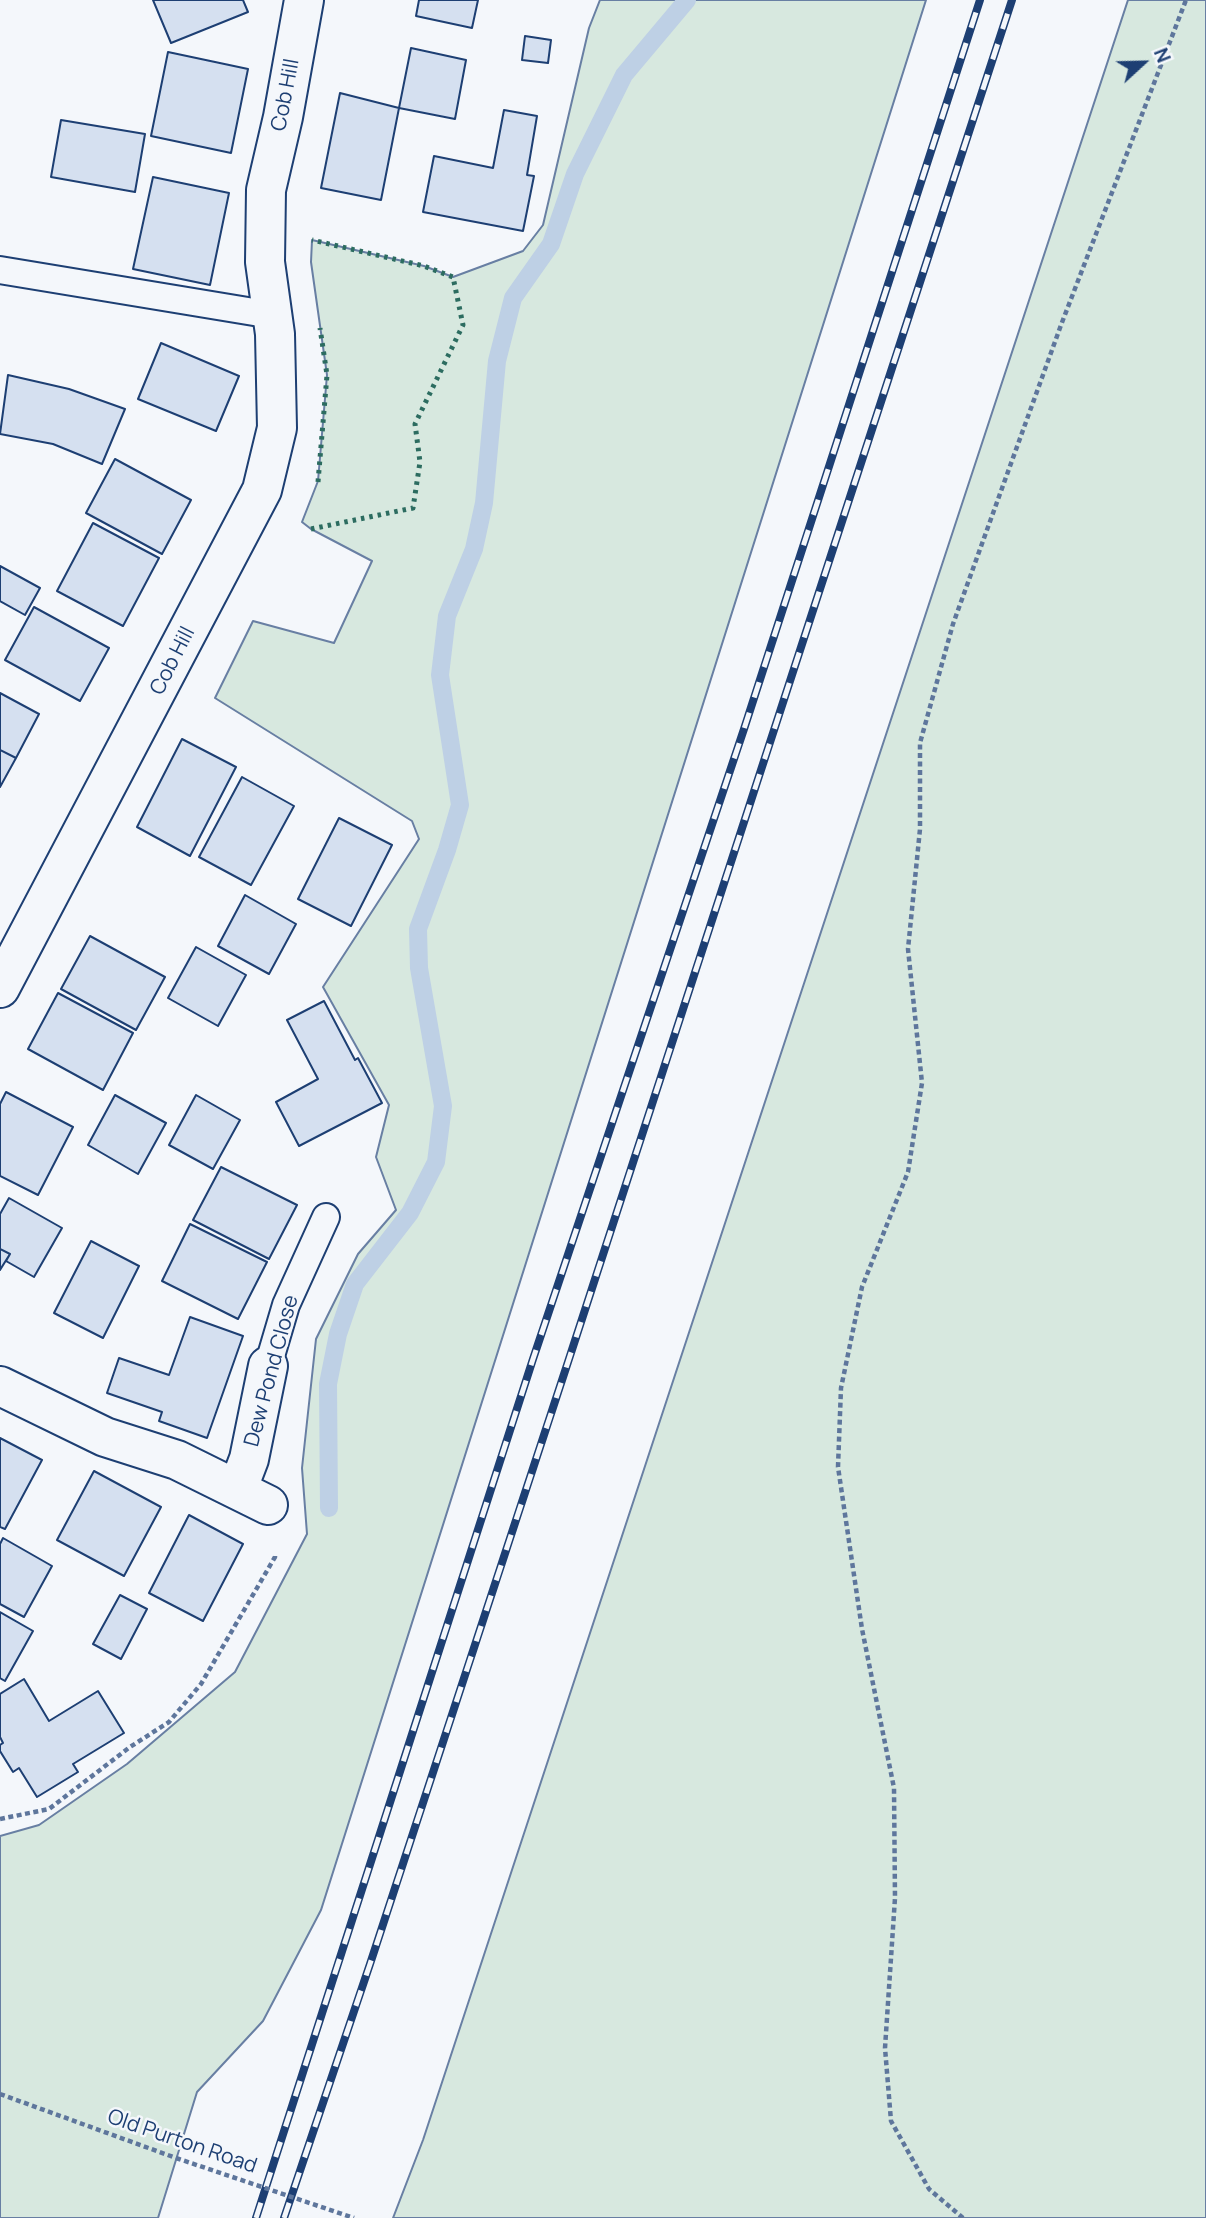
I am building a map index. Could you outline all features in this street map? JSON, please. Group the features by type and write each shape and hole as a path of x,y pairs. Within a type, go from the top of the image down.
{"street":[{"name":"Cob Hill","path":"0,988 262,490 277,428 275,334 265,262 266,190 283,117 304,0"},
{"name":"Dew Pond Close","path":"253,1496 249,1459 268,1366"},
{"path":"0,1386 105,1437 177,1460 253,1496"}],"lane":[{"path":"0,270 272,315"},
{"name":"Dew Pond Close","path":"268,1366 286,1305 326,1217"}],"path":[{"path":"964,2218 929,2189 891,2121 885,2048 895,1898 894,1788 862,1629 838,1467 841,1388 862,1287 908,1172 922,1083 908,949 920,829 920,743 953,624 1061,325 1186,0"},
{"path":"0,1819 48,1809 130,1747 169,1722 201,1684 275,1557 253,1496"},
{"name":"Old Purton Road","path":"0,2094 176,2158 354,2218"}],"shaded area":[{"path":"600,0 926,0 321,1910 263,2021 197,2092 158,2218 0,2218 0,1836 39,1825 127,1764 235,1672 307,1534 302,1468 316,1339 358,1254 396,1210 376,1157 389,1105 323,987 419,839 412,821 215,698 253,621 334,643 372,561 302,522 318,481 327,375 311,262 312,240 424,266 453,277 523,251 543,225 589,28"},
{"path":"1128,0 1206,0 1206,2218 393,2218 423,2140"}],"building":[{"path":"153,0 243,0 248,12 171,43"},
{"path":"419,0 478,0 472,28 416,16"},
{"path":"525,36 551,40 548,63 522,60"},
{"path":"411,48 466,60 455,119 399,108"},
{"path":"168,52 248,69 231,153 151,136"},
{"path":"340,93 399,108 381,200 321,188"},
{"path":"504,110 537,116 527,175 534,176 523,231 423,212 434,156 493,168"},
{"path":"61,120 145,134 135,192 51,177"},
{"path":"153,177 229,193 210,285 133,269"},
{"path":"161,343 239,376 216,431 138,399"},
{"path":"8,375 69,389 125,409 102,464 53,444 0,434"},
{"path":"115,459 191,500 162,554 86,513"},
{"path":"93,523 159,558 123,626 57,591"},
{"path":"0,566 40,588 25,615 0,601"},
{"path":"34,607 109,648 80,701 5,660"},
{"path":"0,693 39,714 16,758 0,750"},
{"path":"182,739 236,767 190,856 137,827"},
{"path":"0,750 16,758 0,787"},
{"path":"242,777 294,806 251,885 199,857"},
{"path":"339,818 392,845 351,926 298,899"},
{"path":"245,895 296,924 269,974 218,946"},
{"path":"90,936 165,977 136,1030 61,989"},
{"path":"196,947 246,975 218,1026 168,998"},
{"path":"58,993 133,1033 103,1090 28,1049"},
{"path":"324,1001 355,1060 358,1058 382,1103 299,1146 276,1102 318,1079 287,1020"},
{"path":"6,1092 73,1127 38,1195 0,1176 0,1104"},
{"path":"115,1095 166,1123 138,1174 88,1145"},
{"path":"196,1095 240,1120 213,1169 169,1145"},
{"path":"221,1167 297,1205 269,1259 193,1220"},
{"path":"9,1198 62,1228 34,1277 6,1261 10,1254 0,1249 0,1214"},
{"path":"190,1224 267,1262 238,1319 162,1281"},
{"path":"91,1241 139,1266 103,1338 54,1313"},
{"path":"0,1249 10,1254 0,1270"},
{"path":"190,1317 243,1336 207,1438 159,1421 162,1412 107,1393 119,1358 169,1375"},
{"path":"0,1438 42,1460 5,1529 0,1527"},
{"path":"94,1471 161,1507 124,1576 57,1540"},
{"path":"189,1515 243,1544 203,1621 149,1593"},
{"path":"3,1538 52,1566 24,1617 0,1604 0,1544"},
{"path":"120,1595 147,1609 121,1659 93,1644"},
{"path":"0,1612 33,1631 5,1681 0,1678"},
{"path":"24,1679 49,1721 98,1691 124,1733 73,1764 78,1772 37,1797 19,1768 13,1772 0,1751 0,1745 3,1743 0,1737 0,1694"}],"waterway":[{"path":"329,1508 328,1384 338,1334 355,1284 410,1213 436,1162 443,1106 419,968 418,929 447,850 460,805 440,675 447,616 474,549 484,503 497,361 513,298 551,244 575,174 624,75 687,0"}],"railway":[{"path":"256,2218 533,1359 744,729 980,0"},
{"path":"284,2218 567,1365 1012,0"}],"hedge":[{"path":"311,529 413,508 420,462 415,424 463,325 453,277 424,266 312,240"},
{"path":"318,482 327,375 320,328"}]}
